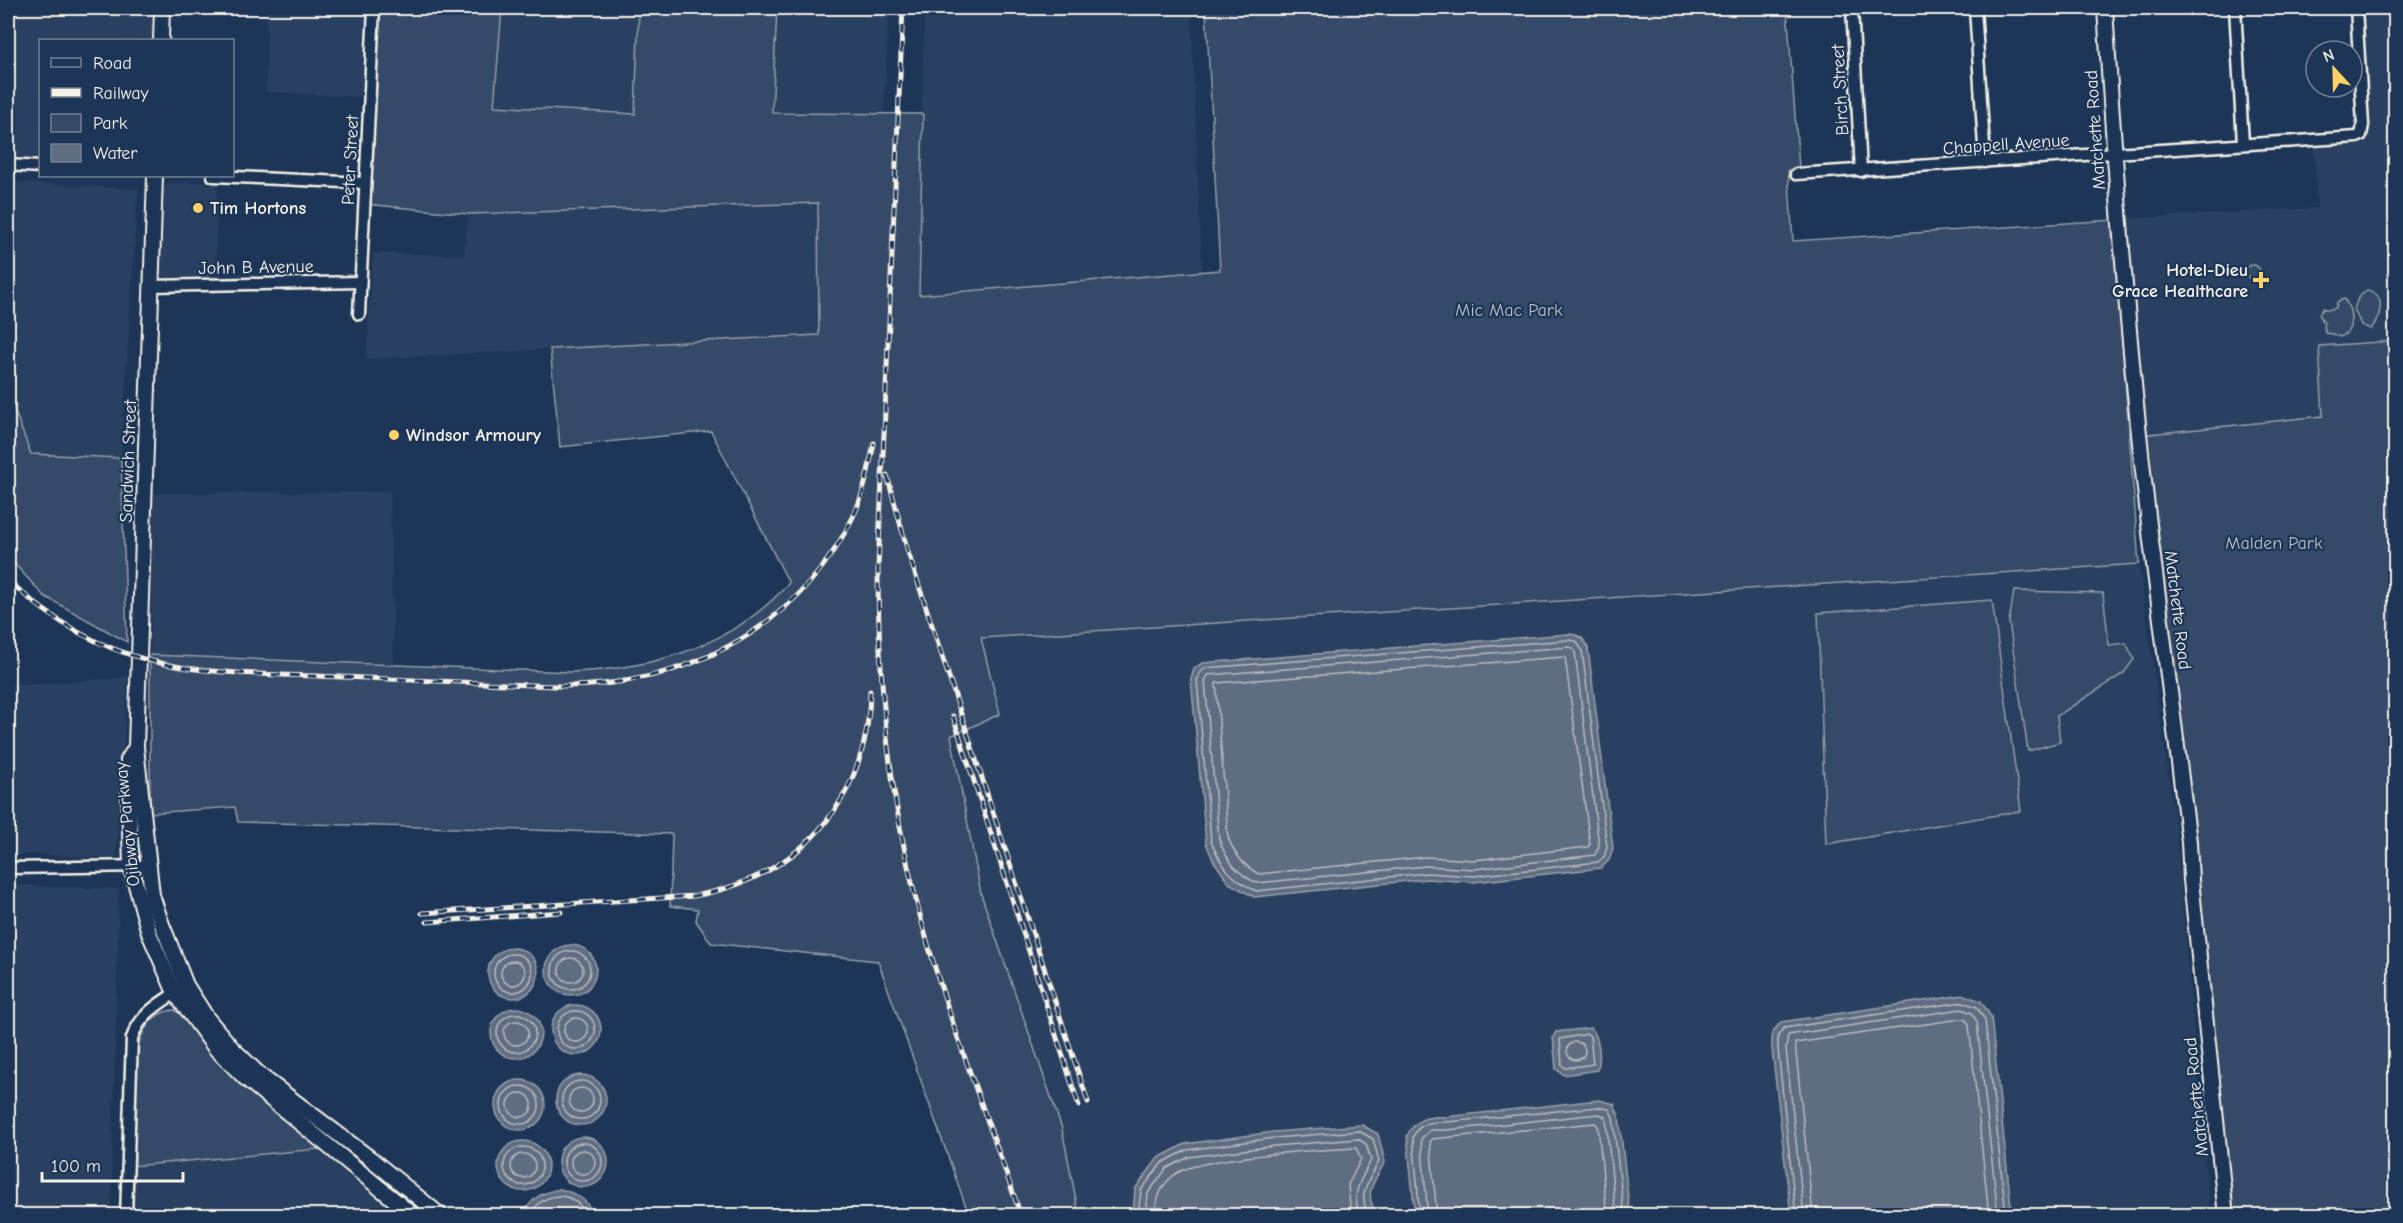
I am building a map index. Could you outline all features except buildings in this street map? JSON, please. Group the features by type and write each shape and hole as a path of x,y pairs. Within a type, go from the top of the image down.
{"main road":[{"path":"161,39 162,8"},
{"name":"Matchette Road","path":"2105,8 2114,154 2151,547 2189,842 2226,1215"},
{"name":"Sandwich Street","path":"136,747 155,177"},
{"name":"Ojibway Parkway","path":"136,747 140,762 148,866 153,894 181,989 251,1067 441,1215"},
{"name":"Ojibway Parkway","path":"136,747 128,760 131,867 148,933 208,1039 245,1078 414,1215"}],"street":[{"name":"Peter Street","path":"358,314 374,8"},
{"name":"Birch Street","path":"1852,8 1861,171"},
{"path":"1975,8 1985,162"},
{"path":"2235,8 2243,143"},
{"name":"Chappell Avenue","path":"1796,174 2114,154 2243,143 2352,138 2361,135 2363,125 2356,8"},
{"path":"8,165 39,167"},
{"path":"234,177 365,183"},
{"name":"John B Avenue","path":"151,286 360,282"},
{"path":"8,868 148,866"},
{"path":"126,1215 132,1038 144,1015 181,989"}],"shaded area":[{"path":"8,8 153,8 152,39 39,39 39,162 8,160"},
{"path":"502,8 639,8 635,114 494,106"},
{"path":"777,8 889,8 884,114 772,113"},
{"path":"924,8 1191,8 1202,271 919,295"},
{"name":"Hotel-Dieu Grace Healthcare","path":"2358,8 2395,8 2395,341 2319,346 2323,416 2140,435 2121,219 2317,208 2314,147 2348,145 2362,140 2365,134 2364,39 2360,39"},
{"path":"267,9 366,12 361,97 266,92"},
{"path":"8,182 138,189 121,458 31,454 8,393"},
{"path":"170,182 218,184 215,281 168,281 161,273 163,188"},
{"path":"818,203 819,335 366,359 373,253 464,255 468,214"},
{"path":"390,492 394,664 150,655 153,493"},
{"path":"2139,564 2176,829 2210,1215 1079,1215 1062,1129 981,894 951,736 1000,714 981,638"},
{"path":"128,677 116,859 33,854 8,856 8,683 32,685"},
{"path":"8,885 119,889 111,1215 8,1215"},
{"path":"320,1149 396,1215 130,1216 132,1166"}],"green space":[{"name":"Mic Mac Park","path":"375,8 502,8 494,106 635,114 639,8 777,8 772,113 923,114 919,295 1220,270 1206,8 1787,8 1799,168 1788,170 1793,241 2113,220 2139,564 981,638 1000,714 951,736 981,894 1062,1129 1079,1215 969,1215 878,961 711,943 696,921 698,909 670,906 672,834 238,822 235,807 150,813 150,655 570,672 601,670 661,659 717,638 743,623 767,605 789,583 711,431 560,447 550,349 819,335 818,203 468,214 365,204"},
{"path":"2253,265 2258,267 2260,272 2258,277 2253,279 2248,277 2246,272 2248,267"},
{"path":"2367,290 2374,293 2380,301 2379,313 2371,329 2361,325 2354,309 2358,298"},
{"path":"2344,299 2351,315 2348,330 2340,337 2325,333 2324,323 2319,314 2324,308 2327,310 2336,308 2337,302"},
{"name":"Malden Park","path":"2395,341 2395,1215 2225,1215 2140,435 2323,416 2319,346"},
{"path":"8,393 31,454 121,458 127,642 44,596 8,557"},
{"path":"2014,591 2103,593 2109,645 2126,643 2134,659 2124,673 2057,716 2060,742 2028,751 2009,622"},
{"path":"1992,600 2021,811 1826,844 1818,613"},
{"path":"174,1010 184,1016 209,1051 243,1086 320,1149 132,1166 138,1048 143,1032 152,1020 158,1015"}],"water":[{"path":"1569,634 1581,638 1588,648 1613,848 1609,860 1601,868 1474,882 1427,879 1254,897 1229,883 1213,860 1206,843 1191,679 1194,669 1202,663"},
{"path":"566,945 576,945 589,952 596,965 596,975 589,988 576,995 566,995 557,991 550,984 546,975 546,965 550,956 557,949"},
{"path":"508,948 518,948 531,955 538,968 538,978 531,991 518,998 508,998 499,994 492,987 488,978 488,968 492,959 499,952"},
{"path":"1964,995 1981,1001 1991,1017 2012,1215 1791,1215 1772,1033 1781,1022"},
{"path":"571,1005 581,1005 594,1012 601,1025 601,1035 594,1048 581,1055 571,1055 562,1051 555,1044 551,1035 551,1025 555,1016 562,1009"},
{"path":"511,1008 521,1008 534,1015 541,1028 541,1038 534,1051 521,1058 511,1058 502,1054 495,1047 491,1038 491,1028 495,1019 502,1012"},
{"path":"1591,1028 1599,1048 1597,1070 1564,1075 1556,1069 1553,1037 1556,1032"},
{"path":"586,1075 599,1082 605,1090 605,1110 599,1118 591,1124 576,1125 563,1118 557,1110 556,1095 563,1082 571,1076"},
{"path":"515,1080 525,1080 538,1087 545,1100 545,1110 538,1123 525,1130 515,1130 506,1126 499,1119 495,1110 495,1100 499,1091 506,1084"},
{"path":"1599,1100 1614,1104 1619,1116 1630,1215 1415,1215 1407,1136 1418,1122 1433,1117"},
{"path":"1362,1125 1378,1134 1385,1162 1370,1194 1373,1208 1378,1215 1133,1215 1135,1189 1158,1158 1185,1144 1274,1132"},
{"path":"578,1137 588,1137 601,1144 608,1157 608,1167 601,1180 588,1187 578,1187 569,1183 562,1176 558,1167 558,1157 562,1148 569,1141"},
{"path":"518,1141 528,1141 541,1148 548,1161 548,1171 541,1184 528,1191 518,1191 509,1187 502,1180 498,1171 498,1161 502,1152 509,1145"},
{"path":"560,1189 580,1198 588,1205 593,1215 523,1215 538,1197"}],"railway":[{"path":"903,8 878,568 878,610 886,733 898,815 926,937 951,1017 1021,1216"},
{"path":"8,580 47,612 86,636 124,653 164,664 247,674 555,686 601,684 646,677 689,664 730,646 767,622 800,593 829,558 853,517 863,490 874,443"},
{"path":"887,475 908,552 1088,1102"},
{"path":"422,913 694,896 732,886 766,871 796,852 821,827 842,799 857,766 866,730 870,691"},
{"path":"953,716 1079,1106"},
{"path":"427,922 561,912"}],"place":[{"name":"Tim Hortons","path":"198,208"},
{"name":"Hotel-Dieu Grace Healthcare","path":"2261,280"},
{"name":"Windsor Armoury","path":"394,435"}]}
